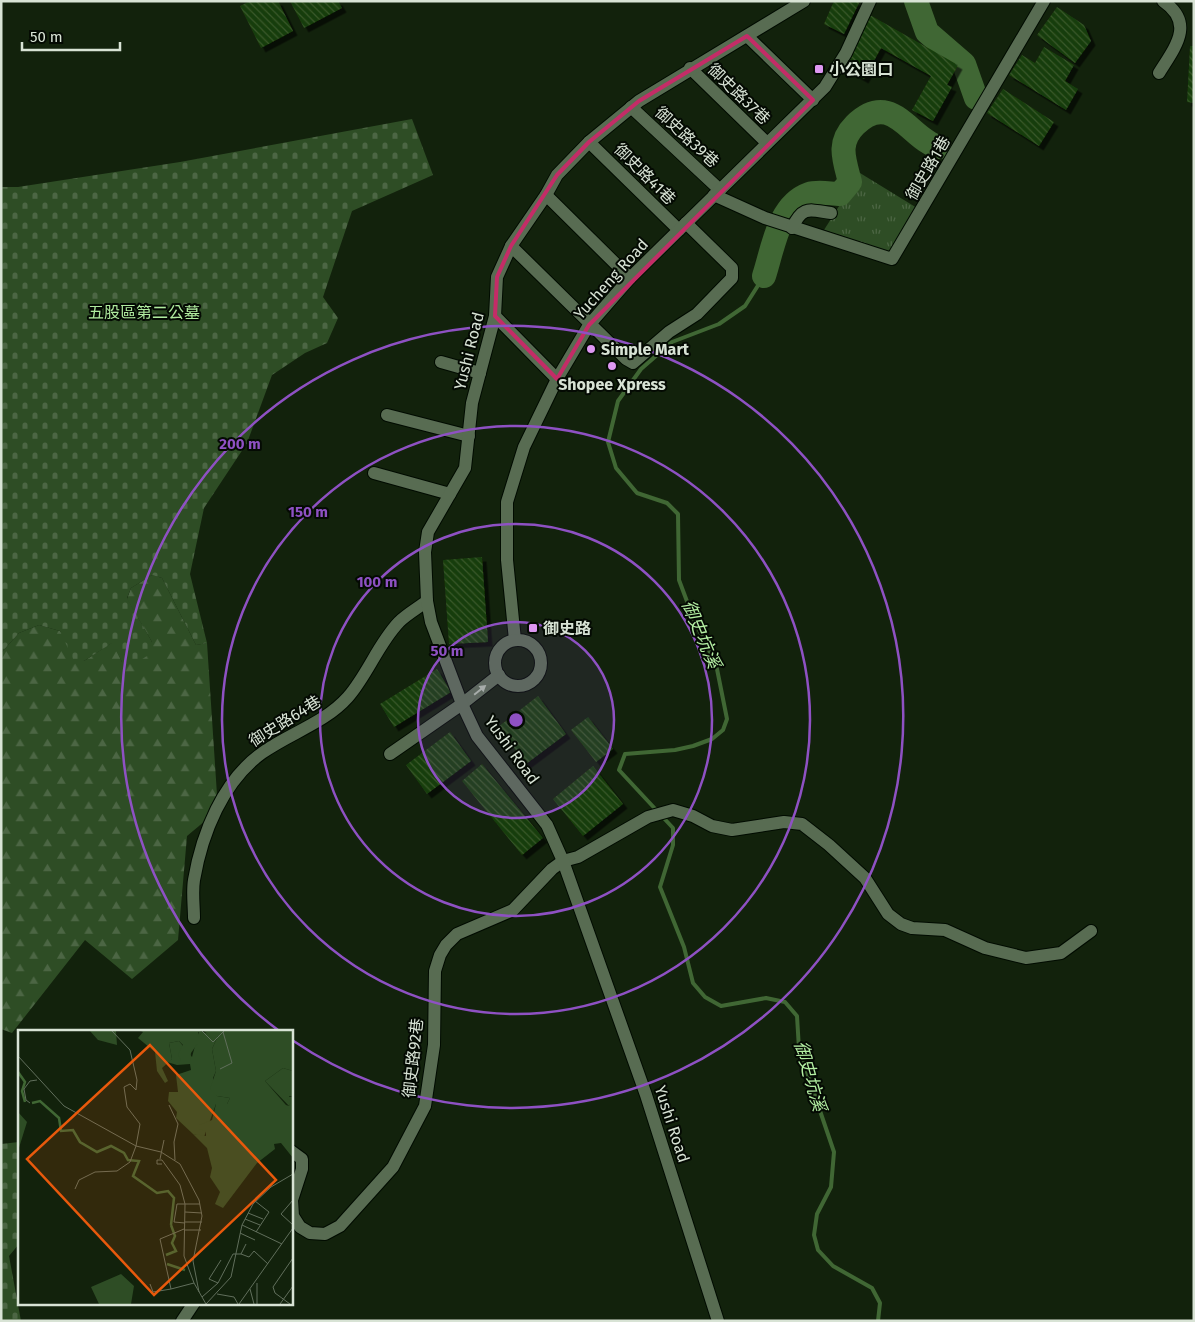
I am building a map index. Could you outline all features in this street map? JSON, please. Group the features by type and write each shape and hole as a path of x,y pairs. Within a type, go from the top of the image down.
{"street":[{"name":"Yushi Road","path":"718,1321 646,1095 563,861 547,825 477,736 462,704 431,622 427,601 425,552 428,532 465,468 472,404 495,316 497,277 511,246 546,195 557,175 589,142 631,107 690,68 804,1"},
{"name":"Yucheng Road","path":"515,640 507,560 507,502 524,447 557,379 589,325 630,278 825,87 846,53 870,1"},
{"name":"御史路1巷","path":"792,228 892,259 1044,1"},
{"path":"1159,73 1185,32 1183,21 1173,7 1163,1"},
{"path":"747,36 813,100"},
{"name":"御史路37巷","path":"690,68 767,143"},
{"name":"御史路39巷","path":"631,107 717,192 765,218 792,228"},
{"name":"御史路41巷","path":"589,142 682,226 732,268 732,278 697,314 670,332 633,363 626,360 589,325"},
{"path":"546,195 630,278"},
{"path":"792,228 798,214 806,210 831,213"},
{"path":"511,246 589,325"},
{"path":"495,316 557,379"},
{"path":"441,362 480,373"},
{"path":"387,415 469,436"},
{"path":"374,473 450,494"},
{"name":"御史路64巷","path":"194,918 194,881 210,820 239,772 263,752 320,720 347,698 368,671 381,645 400,622 427,601"},
{"path":"515,640 528,642 538,650 541,663 533,680 521,685 508,683 499,675 496,656 503,646 515,640"},
{"path":"390,754 462,704 499,675"},
{"path":"563,861 578,857 648,817 673,810 693,816 712,826 732,830 784,822 802,824 829,845 865,878 888,914 901,924 912,928 945,930 985,948 1026,958 1061,953 1091,931"},
{"name":"御史路92巷","path":"292,1152 302,1159 302,1169 292,1200 293,1216 300,1226 310,1233 325,1234 340,1226 393,1167 425,1106 434,1045 435,971 440,955 446,945 457,934 513,910 552,869 563,861"},
{"path":"182,1321 193,1304"}],"highlighted area":[{"path":"747,36 813,100 589,325 557,379 495,316 497,277 511,246 557,175 589,142 639,101"}],"green space":[{"name":"五股區第二公墓","path":"412,119 433,175 352,211 323,297 338,318 327,343 305,353 272,375 247,443 204,508 190,574 207,643 196,645 162,578 152,575 131,588 127,598 152,642 150,654 133,665 122,662 112,643 84,661 73,659 60,631 39,625 19,633 1,653 1,187 18,187 180,162"},
{"path":"860,173 917,208 890,252 824,230"},
{"path":"152,575 162,578 196,645 207,643 218,810 187,836 178,940 132,979 85,940 12,1033 1,1029 1,653 19,633 39,625 60,631 84,661 113,642 122,662 152,642 127,599 131,588"},
{"path":"18,1142 18,1245 9,1256 21,1321 1,1321 1,1144"}],"building":[{"path":"250,1 278,1 293,31 261,48 240,6"},
{"path":"290,1 338,1 342,8 304,28"},
{"path":"834,1 860,1 844,34 824,24"},
{"path":"1057,7 1084,25 1091,41 1075,63 1037,35"},
{"path":"870,15 958,65 947,85 952,87 933,121 912,110 931,76 881,48 864,79 841,66"},
{"path":"1190,46 1194,46 1194,103 1187,102"},
{"path":"1044,47 1074,65 1065,81 1078,89 1066,110 1009,75 1022,55 1035,63"},
{"path":"1003,89 1054,122 1039,146 987,113"},
{"path":"482,557 488,642 449,644 443,560"},
{"path":"437,669 451,692 394,727 380,704"},
{"path":"538,696 566,734 526,764 498,727"},
{"path":"588,717 613,749 596,762 571,730"},
{"path":"450,732 471,761 427,794 406,765"},
{"path":"482,764 543,838 522,855 462,781"},
{"path":"593,766 623,804 583,836 553,799"}],"waterway":[{"name":"御史坑溪","path":"916,1 927,32 964,64 976,98"},
{"name":"御史坑溪","path":"764,276 778,229 790,208 809,194 840,194 850,182 844,159 844,145 849,132 868,115 880,112 891,114 930,143 940,147"},
{"name":"御史坑溪","path":"764,276 745,306 719,324 672,342 641,369 618,401 608,442 616,468 637,493 667,503 678,514 679,580 694,620 716,664 727,719 723,730 712,739 693,746 675,750 625,754 619,770 673,828 673,845 660,887 684,947 693,983 705,997 721,1006 766,998 785,1002 797,1016 799,1049 834,1152 831,1187 817,1214 814,1235 818,1250 833,1266 872,1288 880,1303 878,1321"}],"place":[{"name":"小公園口","path":"819,69"},
{"name":"Simple Mart","path":"591,349"},
{"name":"Shopee Xpress","path":"612,366"},
{"name":"御史路","path":"533,628"}]}
